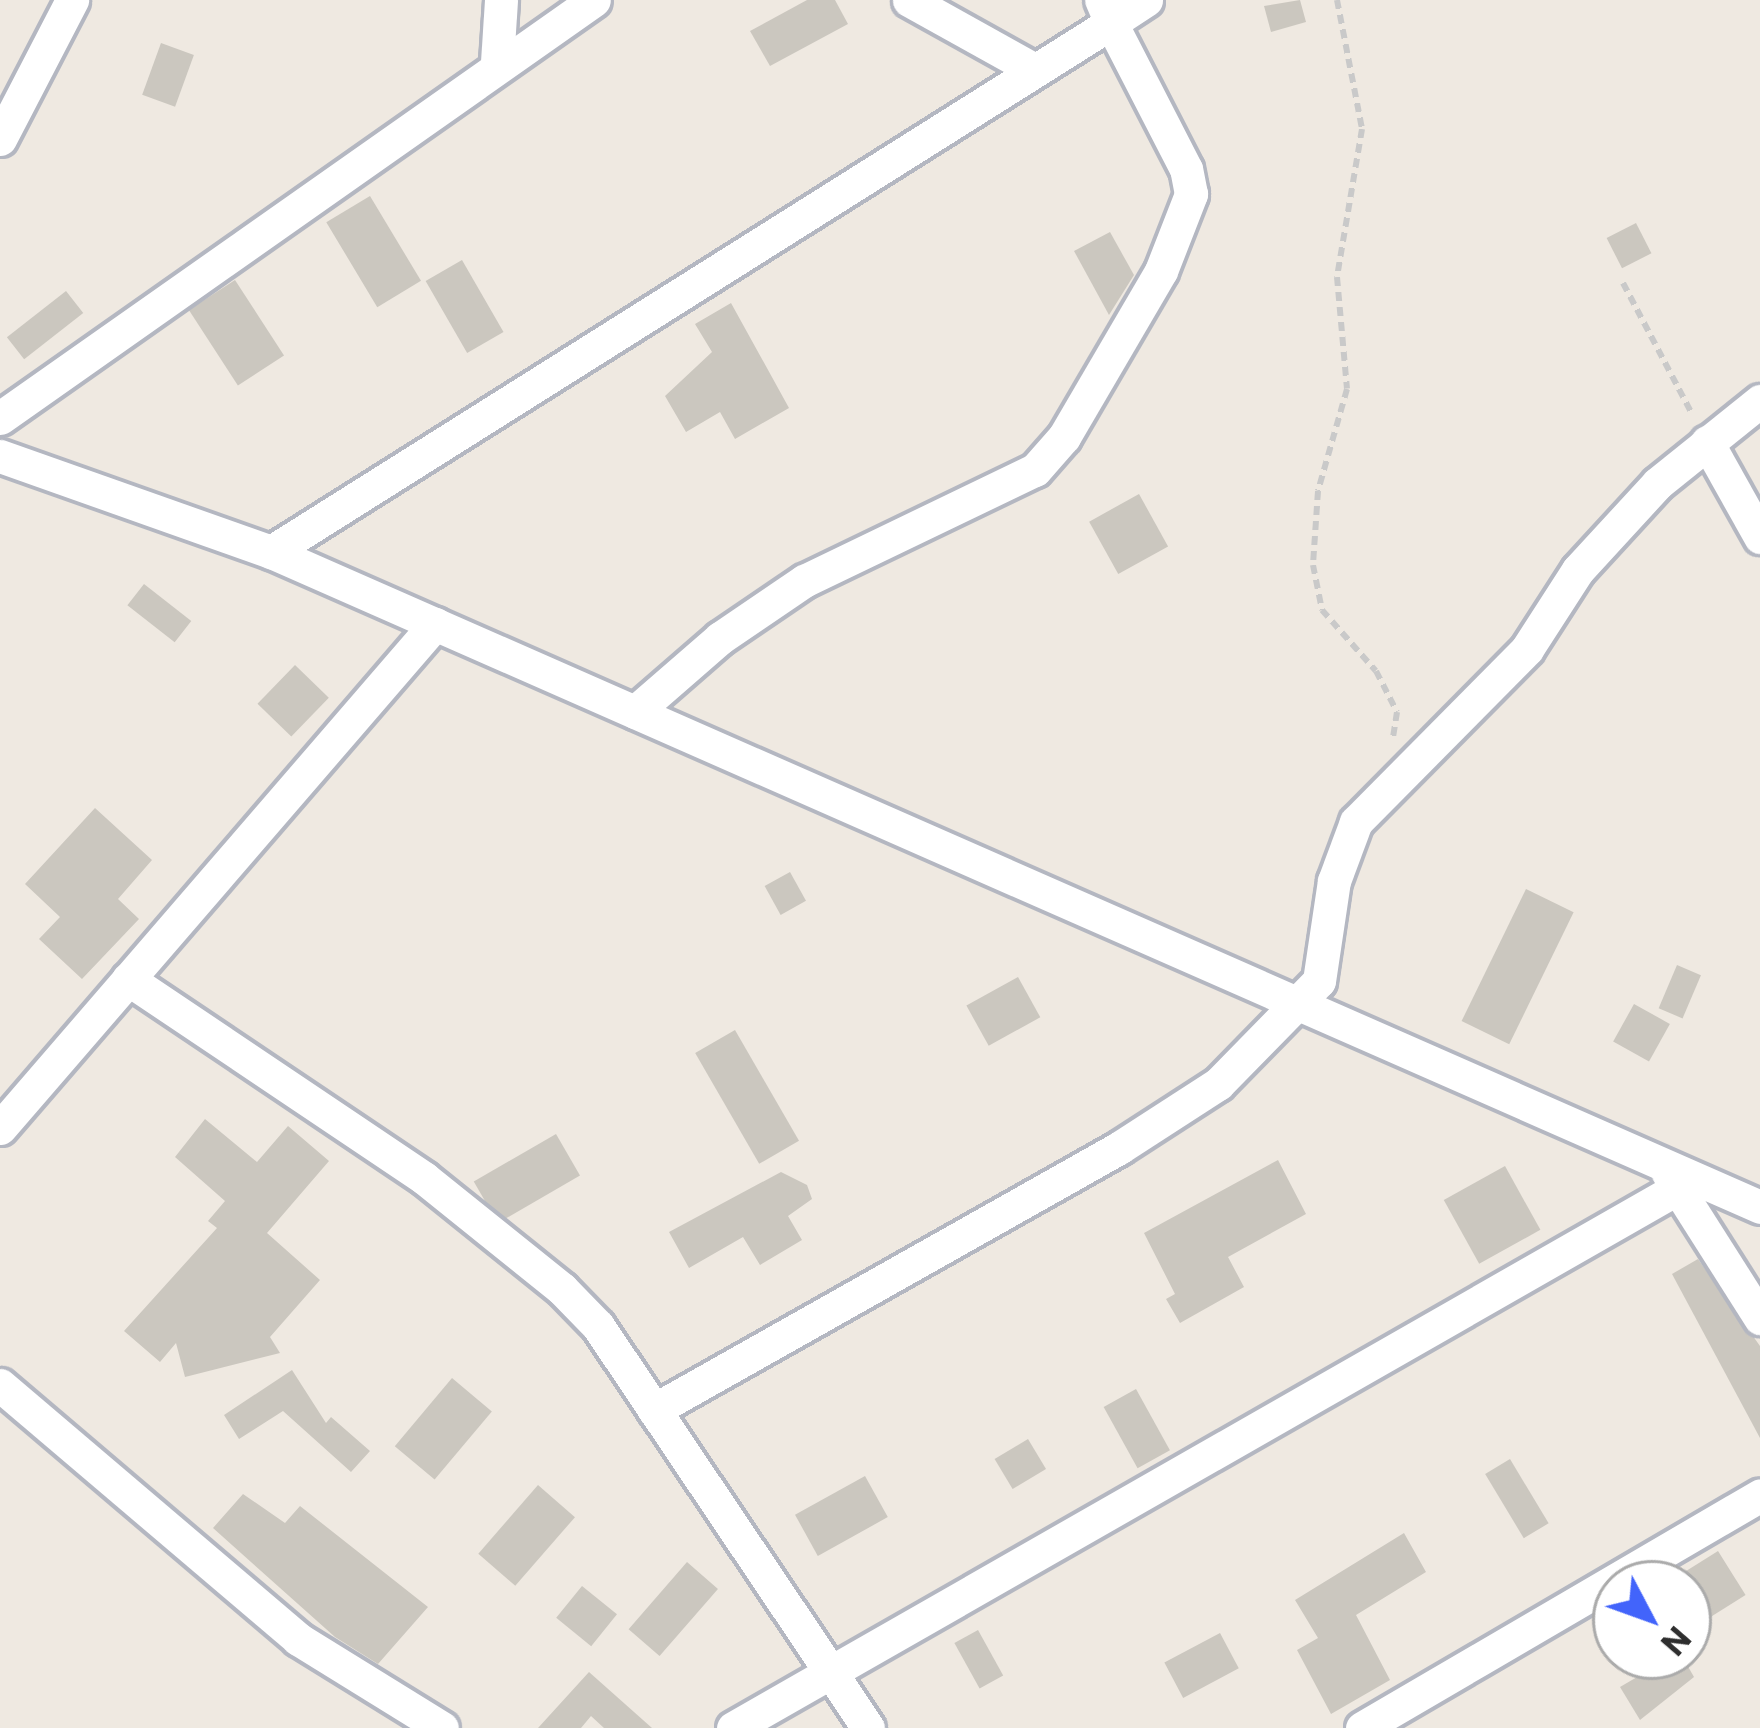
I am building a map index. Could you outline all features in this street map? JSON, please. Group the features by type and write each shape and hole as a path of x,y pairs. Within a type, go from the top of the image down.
{"street":[{"path":"0,139 72,0"},
{"path":"497,62 501,0"},
{"path":"0,418 497,62 594,0"},
{"path":"909,0 1031,68"},
{"path":"271,552 1031,68 1106,11 1146,0"},
{"path":"635,712 720,638 804,581 1035,470 1064,437 1161,271 1191,194 1186,170 1106,11"},
{"path":"654,1410 1179,1111 1218,1084 1299,1000 1328,958 1334,881 1355,822 1388,782 1527,649 1578,570 1707,442 1760,401"},
{"path":"1707,442 1760,537"},
{"path":"0,456 271,552 1299,1000 1670,1176 1760,1208"},
{"path":"0,1128 435,624"},
{"path":"128,980 424,1178 506,1243 598,1326 868,1728"},
{"path":"1670,1176 1760,1318"},
{"path":"733,1728 832,1674 1670,1176"},
{"path":"0,1384 298,1639 442,1728"},
{"path":"1362,1728 1760,1495"}],"path":[{"path":"1337,0 1362,129 1336,277 1347,389 1318,491 1313,565 1322,610 1376,671 1397,712 1388,782"},
{"path":"1623,283 1707,442"}],"building":[{"path":"807,0 835,0 848,24 770,66 750,31"},
{"path":"1300,0 1306,22 1271,32 1264,6"},
{"path":"161,43 194,55 175,107 142,95"},
{"path":"370,196 421,281 377,307 326,222"},
{"path":"1636,223 1651,253 1622,268 1607,238"},
{"path":"1110,232 1134,275 1109,315 1074,251"},
{"path":"462,260 504,332 467,353 426,281"},
{"path":"235,280 284,355 238,385 189,310"},
{"path":"66,291 83,313 24,359 7,337"},
{"path":"731,303 789,408 735,439 720,412 686,432 665,396 712,352 695,324"},
{"path":"1139,494 1168,546 1118,574 1089,522"},
{"path":"144,584 191,621 175,642 127,605"},
{"path":"295,665 329,698 291,736 257,704"},
{"path":"95,808 152,860 118,899 139,919 82,979 39,939 60,917 25,884"},
{"path":"790,872 806,901 781,915 765,886"},
{"path":"1526,889 1574,912 1509,1044 1462,1021"},
{"path":"1677,965 1701,975 1683,1018 1659,1008"},
{"path":"1018,977 1040,1017 989,1046 966,1006"},
{"path":"1634,1004 1670,1024 1649,1061 1613,1042"},
{"path":"735,1030 799,1141 759,1164 695,1053"},
{"path":"205,1119 257,1162 288,1126 329,1161 267,1233 320,1280 270,1337 280,1353 185,1377 176,1343 160,1362 124,1331 217,1228 208,1221 225,1201 175,1157"},
{"path":"556,1134 580,1176 498,1223 474,1182"},
{"path":"1278,1160 1306,1214 1228,1257 1244,1287 1180,1323 1166,1299 1175,1294 1144,1233"},
{"path":"1505,1166 1540,1230 1479,1264 1444,1200"},
{"path":"781,1172 807,1185 812,1199 788,1216 802,1240 760,1265 743,1237 689,1268 669,1232"},
{"path":"1698,1259 1760,1346 1760,1438 1672,1274"},
{"path":"292,1370 326,1423 331,1417 370,1451 351,1472 283,1411 239,1439 224,1415"},
{"path":"452,1378 492,1411 435,1480 395,1446"},
{"path":"1136,1389 1170,1450 1138,1468 1104,1407"},
{"path":"1028,1439 1046,1469 1013,1489 995,1459"},
{"path":"1510,1459 1549,1523 1524,1538 1485,1474"},
{"path":"865,1476 888,1517 818,1556 795,1515"},
{"path":"538,1485 575,1517 515,1586 478,1554"},
{"path":"243,1494 285,1523 300,1506 428,1607 378,1664 335,1637 213,1528"},
{"path":"1404,1533 1426,1572 1356,1615 1390,1680 1331,1714 1297,1650 1318,1638 1295,1600"},
{"path":"1718,1551 1746,1595 1712,1616 1712,1560 1704,1560"},
{"path":"687,1562 718,1589 660,1656 629,1629"},
{"path":"582,1586 617,1614 591,1646 556,1618"},
{"path":"978,1630 1003,1675 980,1689 954,1643"},
{"path":"1220,1633 1239,1668 1183,1698 1164,1663"},
{"path":"589,1672 652,1728 604,1728 591,1716 581,1728 538,1728"},
{"path":"1632,1680 1690,1680 1640,1720 1620,1687"}]}
